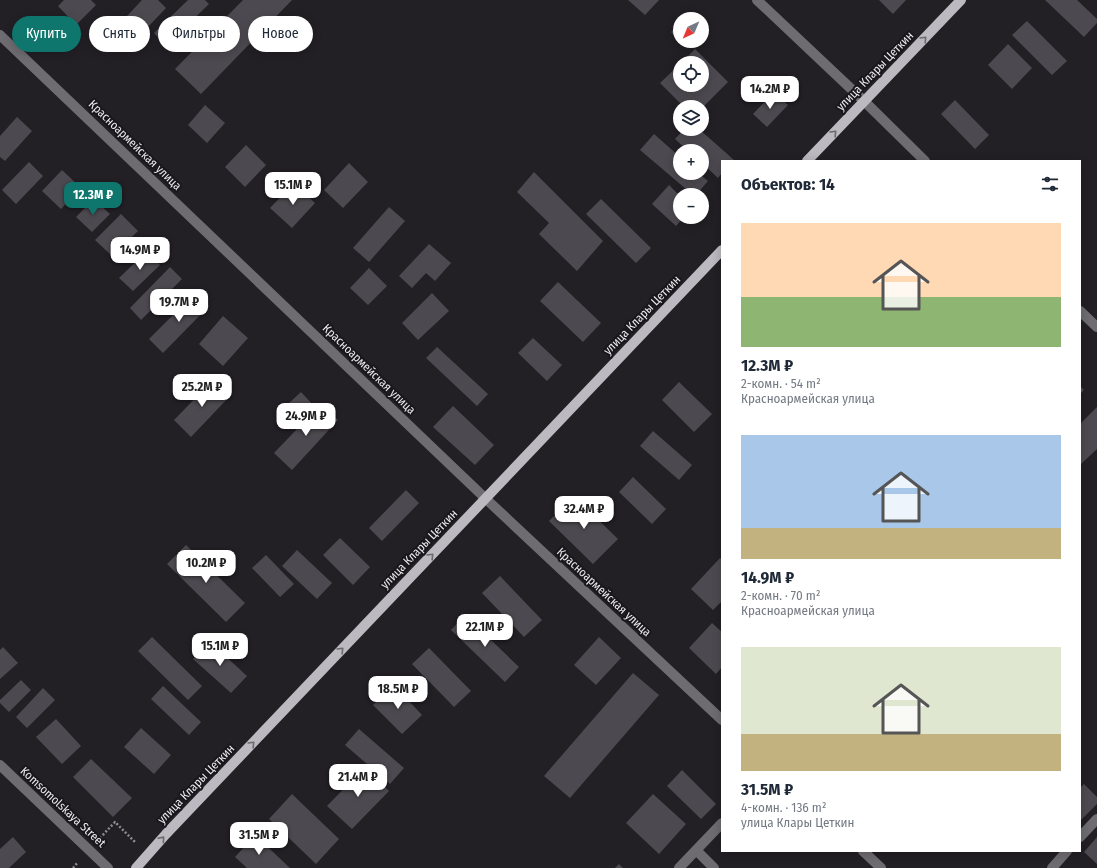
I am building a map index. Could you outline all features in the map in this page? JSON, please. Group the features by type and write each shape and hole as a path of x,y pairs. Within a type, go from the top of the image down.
{"main road":[{"name":"улица Клары Цеткин","path":"808,160 962,0"},
{"name":"улица Клары Цеткин","path":"136,868 166,834 721,251"}],"street":[{"path":"757,0 924,160"},
{"name":"Красноармейская улица","path":"0,35 486,498 721,719"},
{"path":"1081,312 1097,327"},
{"name":"Komsomolskaya Street","path":"0,765 108,868"},
{"path":"1081,836 1097,819"},
{"path":"679,868 721,824"},
{"path":"696,850 714,868"},
{"path":"864,852 881,868"},
{"path":"1052,868 1066,852"}],"path":[{"path":"73,868 115,822 148,854"}],"building":[{"path":"64,0 91,0 96,5 81,20 81,16 67,16 58,6"},
{"path":"142,0 158,0 166,8 150,25 150,16 127,16"},
{"path":"188,0 205,0 209,4 197,16 172,16"},
{"path":"243,0 292,0 277,16 248,16 248,45 201,94 175,69 192,52 240,52 240,16 227,16"},
{"path":"628,0 659,0 645,15"},
{"path":"879,0 906,0 893,14"},
{"path":"1045,0 1077,0 1097,19 1097,23 1084,37"},
{"path":"1027,21 1067,61 1052,75 1012,35"},
{"path":"158,29 158,37 154,33"},
{"path":"1008,44 1032,68 1012,89 988,65"},
{"path":"695,49 702,56 688,56"},
{"path":"709,63 728,82 709,101 677,100 660,83 673,71 673,92 709,92"},
{"path":"774,92 788,105 767,127 753,114"},
{"path":"955,100 989,135 975,149 941,114"},
{"path":"205,105 225,123 207,143 188,125"},
{"path":"17,117 32,131 5,161 0,157 0,136"},
{"path":"654,134 673,151 673,178 640,150"},
{"path":"678,136 707,136 734,160 721,160 721,174 718,178 709,170 709,144 680,144 675,139"},
{"path":"246,145 266,165 245,187 225,167"},
{"path":"29,162 43,176 16,204 2,190"},
{"path":"349,163 368,182 343,208 324,190"},
{"path":"62,170 81,188 61,209 42,191"},
{"path":"534,172 603,241 577,271 539,234 549,223 517,192"},
{"path":"675,180 708,181 702,188 685,188"},
{"path":"294,183 315,203 292,228 270,208"},
{"path":"669,185 673,189 673,223 652,204"},
{"path":"94,199 110,214 92,232 76,217"},
{"path":"601,199 651,248 636,263 586,214"},
{"path":"389,207 405,221 369,262 353,248"},
{"path":"121,214 138,231 112,256 95,240"},
{"path":"429,244 451,263 435,281 426,273 412,288 399,276"},
{"path":"147,251 160,265 133,291 119,278"},
{"path":"170,267 182,279 141,320 130,308"},
{"path":"369,268 387,286 368,305 350,288"},
{"path":"558,282 601,323 583,342 540,301"},
{"path":"195,293 209,306 163,353 149,339"},
{"path":"432,293 449,311 418,340 402,323"},
{"path":"223,316 248,338 223,366 199,344"},
{"path":"533,338 562,365 547,381 518,353"},
{"path":"437,347 488,394 477,406 426,358"},
{"path":"214,379 231,395 191,437 174,420"},
{"path":"679,382 712,414 694,432 662,400"},
{"path":"301,392 314,406 290,428 277,414"},
{"path":"321,404 338,420 292,470 274,453"},
{"path":"453,406 494,445 475,465 433,427"},
{"path":"1097,407 1097,449 1081,464 1081,423"},
{"path":"653,431 692,465 679,480 640,446"},
{"path":"633,477 666,509 652,524 619,492"},
{"path":"406,490 419,503 382,541 369,528"},
{"path":"574,496 618,539 593,564 549,521"},
{"path":"340,538 370,567 353,585 323,555"},
{"path":"186,545 245,603 226,622 167,564"},
{"path":"297,550 332,583 317,599 282,566"},
{"path":"266,555 294,584 280,597 252,568"},
{"path":"720,558 721,602 713,610 691,589"},
{"path":"500,576 542,620 524,637 482,593"},
{"path":"465,615 519,667 505,682 451,630"},
{"path":"712,623 721,631 721,668 716,674 689,648"},
{"path":"152,637 202,686 188,700 138,651"},
{"path":"599,637 621,658 596,685 574,665"},
{"path":"209,641 247,676 231,693 193,659"},
{"path":"3,647 18,663 0,679 0,650"},
{"path":"429,648 471,691 454,707 412,664"},
{"path":"633,673 659,695 570,798 544,776"},
{"path":"21,680 31,690 9,712 0,703 0,700"},
{"path":"394,685 422,715 402,734 373,705"},
{"path":"163,686 201,722 189,735 151,699"},
{"path":"43,688 55,700 27,728 16,717"},
{"path":"56,719 81,746 62,764 36,737"},
{"path":"141,728 171,755 154,774 124,747"},
{"path":"359,729 404,768 390,784 345,745"},
{"path":"91,759 132,798 113,817 73,777"},
{"path":"365,767 389,791 352,829 327,806"},
{"path":"682,770 716,804 701,819 667,786"},
{"path":"1084,784 1097,797 1097,804 1081,820 1081,787"},
{"path":"292,794 339,839 316,864 269,819"},
{"path":"653,794 686,824 659,854 626,823"},
{"path":"255,835 290,868 247,868 235,857"},
{"path":"13,837 26,852 9,868 0,868 0,849"},
{"path":"1097,837 1097,864 1084,852"},
{"path":"619,864 623,868 615,868"}]}
